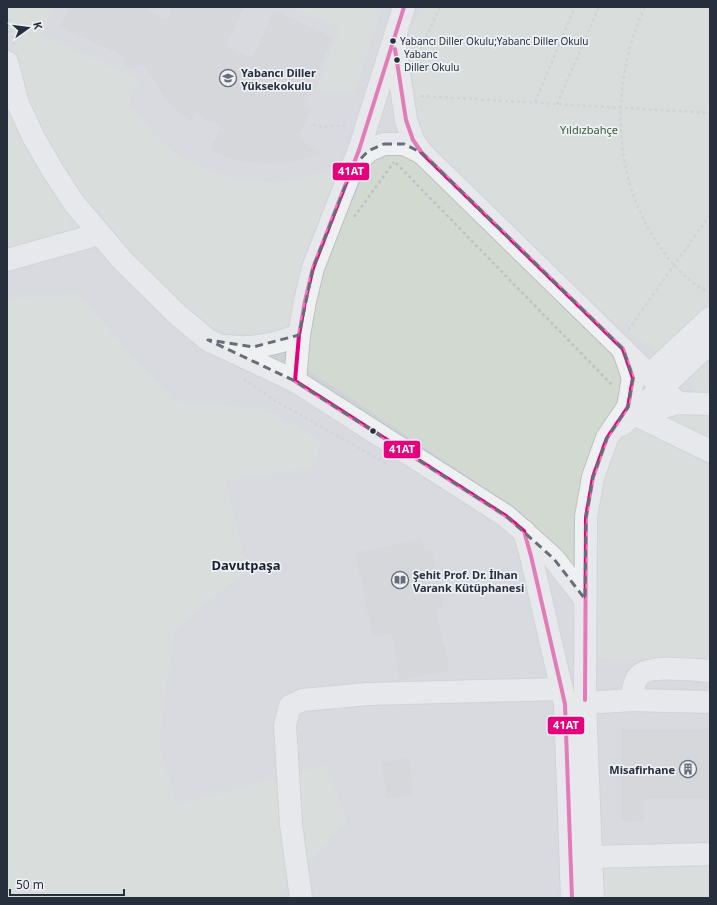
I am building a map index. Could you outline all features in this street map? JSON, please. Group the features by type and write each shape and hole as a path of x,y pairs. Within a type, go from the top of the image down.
{"street":[{"path":"295,381 299,335 313,268 365,134 404,7"},
{"path":"394,40 406,120 413,140 422,153 628,338 655,381 678,404"},
{"path":"11,55 18,104 52,171 74,203 99,234 150,288 179,316 208,340 295,381 506,516 554,559 585,599"},
{"path":"353,167 368,151 384,144 404,144 422,153"},
{"path":"7,260 99,234"},
{"path":"608,438 634,414 655,381 710,318"},
{"path":"208,340 230,346 253,347 277,343 299,335"},
{"path":"572,898 570,699 585,599 586,517 593,477 608,438 628,407 633,378 628,338"},
{"path":"655,381 710,343"},
{"path":"634,414 678,404 710,404"},
{"path":"634,414 710,452"},
{"path":"524,531 570,699 590,857 593,898"},
{"path":"632,700 634,684 639,674 655,668 710,671"},
{"path":"301,898 292,824 285,725 290,706 303,700 368,694 710,702"},
{"path":"590,857 710,854"}],"path":[{"path":"415,62 440,7"},
{"path":"535,103 575,7"},
{"path":"557,104 599,7"},
{"path":"645,7 628,58 623,83 620,108 623,155 629,181 637,205 661,251 680,272 702,289 710,293"},
{"path":"7,18 11,55"},
{"path":"416,96 710,113"},
{"path":"378,146 395,161 614,386"},
{"path":"352,219 395,161"},
{"path":"622,327 628,338 674,265 710,215"},
{"path":"239,375 276,401 392,467"}],"highlighted area":[{"path":"384,144 404,144 422,153 623,349 633,378 628,407 607,438 593,477 586,517 585,599 554,559 506,516 295,381 208,340 253,347 299,335 313,268 353,167 368,151"}],"shaded area":[{"path":"7,7 710,7 710,898 7,898"}],"green space":[{"path":"7,7 53,7 41,34 139,80 129,102 138,115 163,143 196,165 228,176 262,182 299,180 339,166 301,264 292,299 288,327 274,332 253,335 232,334 214,330 186,307 132,253 83,196 44,133 29,100 7,18"},
{"path":"292,7 382,7 354,93 316,90 340,28"},
{"name":"Yıldızbahçe","path":"421,7 710,7 710,394 701,394 658,352 607,316 432,145 424,134 419,120 407,41"},
{"path":"9,112 16,133 79,229 7,254 7,113"},
{"path":"386,154 400,154 414,160 614,355 620,379 619,391 616,402 598,433 574,573 538,529 516,508 305,368 319,296 325,272 334,247 365,171 374,160"},
{"path":"78,294 173,401 266,409 322,442 312,467 225,481 247,570 174,630 159,743 176,805 326,765 347,822 275,898 7,898 7,299"},
{"path":"679,413 710,414 710,438 666,416"},
{"path":"634,428 710,465 710,661 596,658 597,518 604,479 616,444"},
{"path":"710,858 710,898 605,898 604,864"}],"building":[{"path":"69,7 142,7 167,19 172,7 244,7 226,46 252,58 274,10 333,37 302,105 312,109 298,139 323,153 290,163 272,164 248,163 210,150 221,125 207,120 196,112 191,122 177,112 165,98 144,65 133,69 128,68 125,65 123,56 60,27"},
{"name":"Şehit Prof. Dr. İlhan Varank Kütüphanesi","path":"422,538 424,551 432,550 444,607 436,609 443,644 445,644 449,671 400,680 392,634 373,638 355,553"},
{"name":"Misafirhane","path":"621,729 710,729 710,799 644,799 644,822 621,821"},
{"path":"409,758 413,795 386,798 382,762"}],"transit line":[{"name":"41AT","path":"404,7 359,150 313,268 299,335 295,381 506,516 524,531 565,704 572,898"},
{"name":"41AT","path":"395,49 406,120 413,140 422,153 623,349 633,378 628,407 607,438 593,477 586,517 585,700"}],"place":[{"name":"Yabancı Diller Okulu;Yabanc Diller Okulu","path":"393,41"},
{"name":"Yabanc Diller Okulu","path":"397,60"},
{"name":"Yabancı Diller Yüksekokulu","path":"228,78"},
{"name":"Şehit Prof. Dr. İlhan Varank Kütüphanesi","path":"400,580"},
{"name":"Misafirhane","path":"688,769"}],"district":[{"name":"Davutpaşa","path":"246,565"}]}
